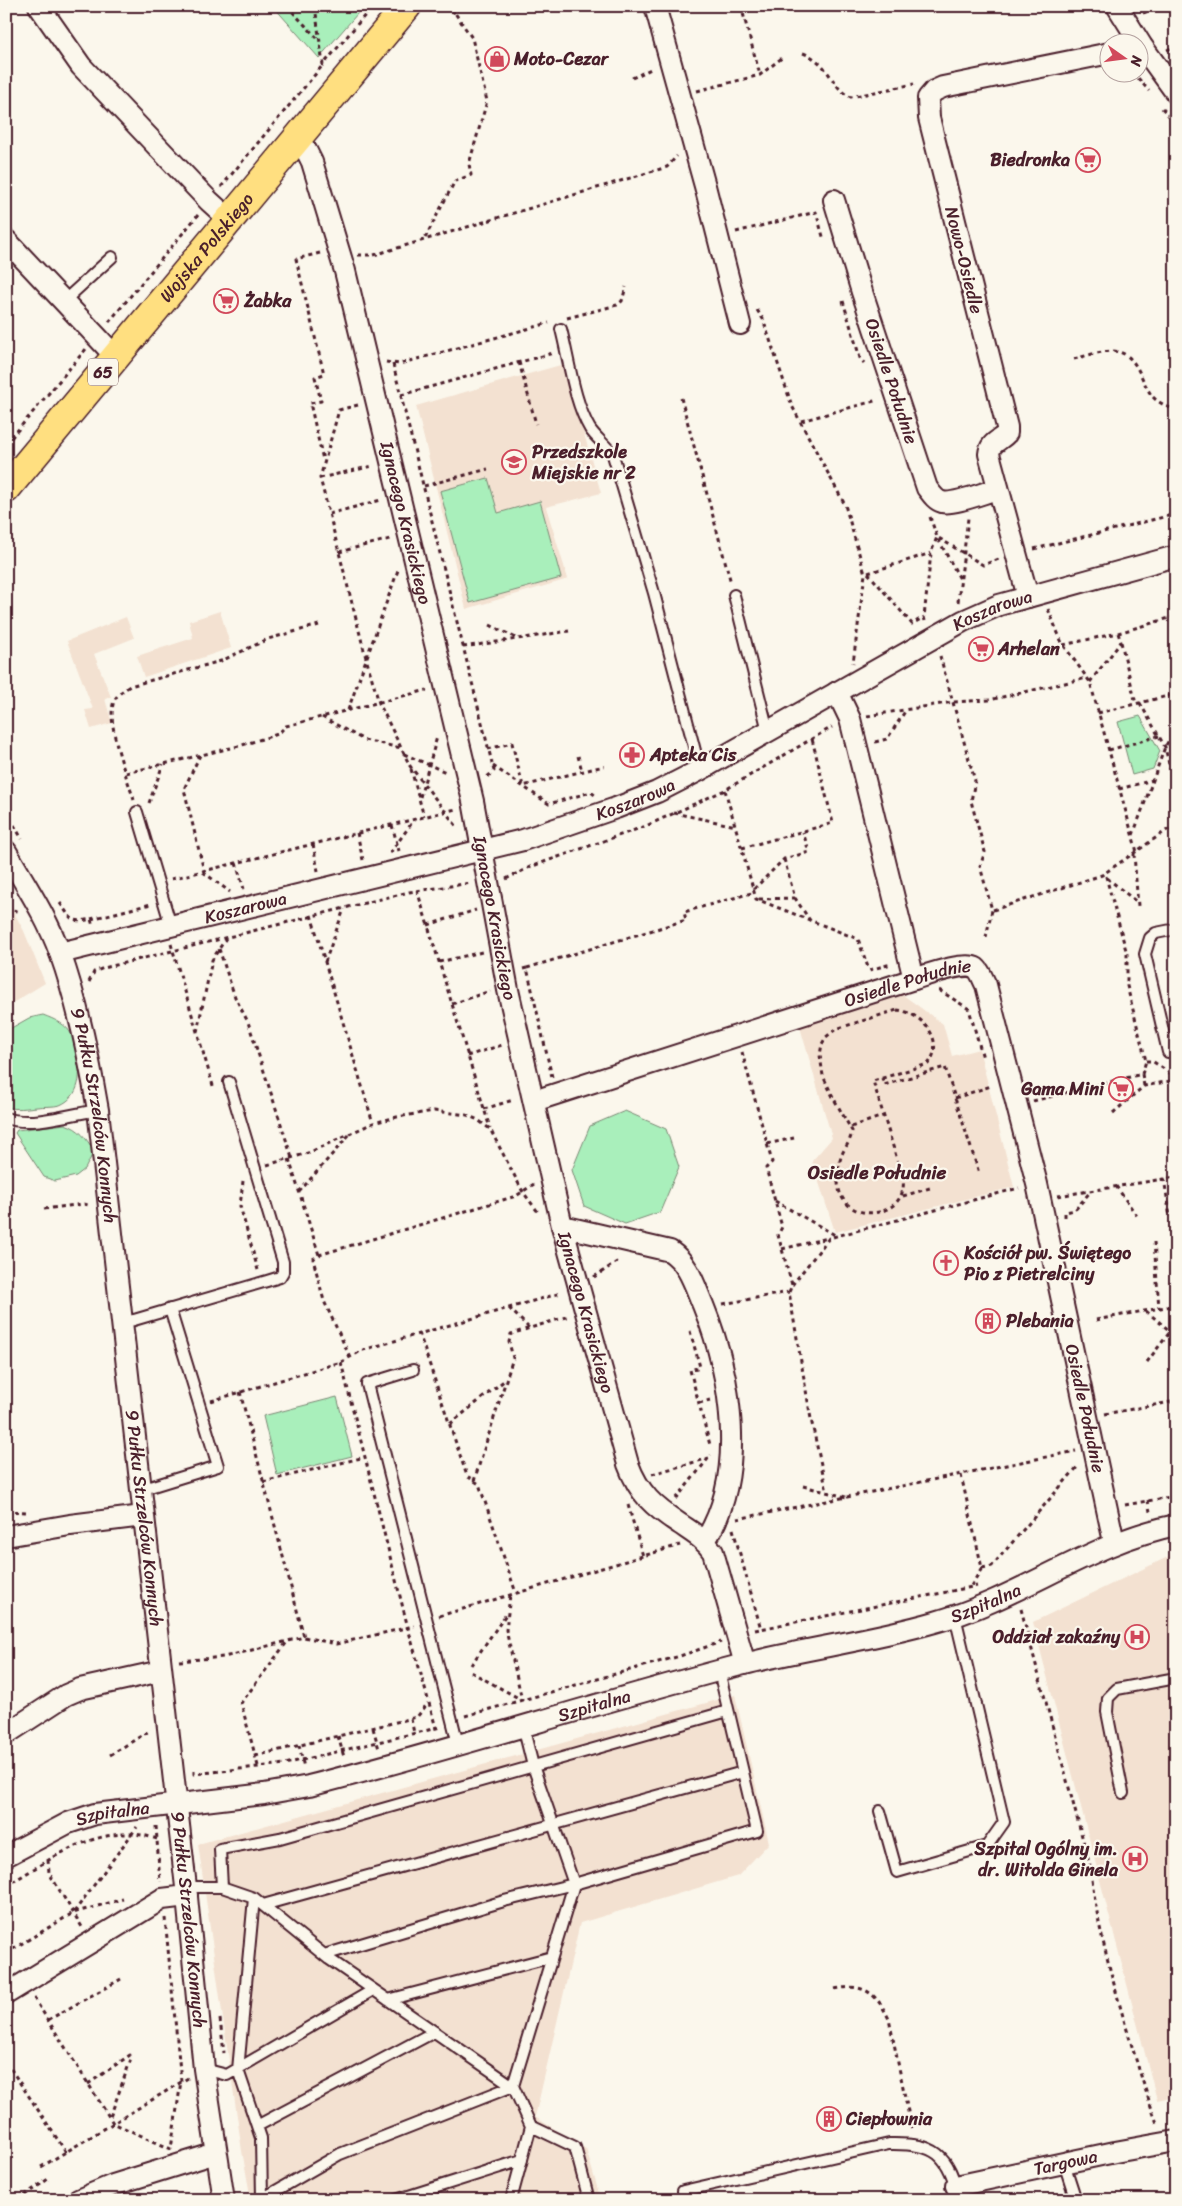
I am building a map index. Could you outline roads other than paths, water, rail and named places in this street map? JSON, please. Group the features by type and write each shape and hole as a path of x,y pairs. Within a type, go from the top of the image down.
{"main road":[{"name":"Wojska Polskiego","path":"6,489 408,6"}],"street":[{"path":"39,6 81,66 209,201 230,220"},
{"path":"655,6 705,186 740,324"},
{"path":"1117,6 1133,32"},
{"name":"Nowo-Osiedle","path":"1035,594 1015,554 989,454 990,448 1007,432 1007,427 929,118 928,98 934,91 943,87 1100,55"},
{"path":"1150,58 1176,93"},
{"name":"Ignacego Krasickiego","path":"297,140 306,150 312,162 346,271 483,850 527,1099 633,1479 646,1497 697,1542"},
{"name":"Osiedle Południe","path":"834,200 862,292 927,488 933,497 942,502 951,502 998,489"},
{"path":"6,240 116,357"},
{"name":"Koszarowa","path":"60,953 523,840 616,808 657,792 700,770 963,620 999,605 1035,594 1176,556"},
{"path":"837,692 850,719 920,977"},
{"name":"9 Pułku Strzelców Konnych","path":"6,851 42,912 60,953 86,1050 98,1110 187,1891 204,2070 224,2200"},
{"name":"Osiedle Południe","path":"527,1099 738,1037 920,977 962,966 976,968 986,985 1038,1191 1114,1542"},
{"path":"562,1226 670,1251 685,1264 700,1298 723,1362 730,1428 729,1469 718,1517 697,1542 713,1552 745,1664"},
{"path":"6,1536 70,1525 143,1516"},
{"name":"Szpitalna","path":"6,1856 68,1823 95,1814 264,1794 309,1786 745,1664 935,1622 955,1616 1016,1589 1114,1542 1154,1530 1176,1526"},
{"path":"6,1734 66,1695 80,1689 161,1671"},
{"path":"6,1994 162,1899 187,1891"},
{"name":"Targowa","path":"957,2193 1064,2163 1168,2137"},
{"path":"78,2200 113,2185 216,2152"}],"lane":[{"path":"64,301 112,257"},
{"path":"560,325 582,411 591,431 606,444 615,462 654,593 700,770"},
{"path":"734,595 768,731"},
{"path":"137,812 164,900 168,926"},
{"path":"1168,1052 1145,954 1150,938 1156,933 1176,929"},
{"path":"122,1322 280,1277 283,1272 283,1262 229,1082"},
{"path":"6,1118 30,1121 98,1110"},
{"path":"140,1490 218,1466 170,1309"},
{"path":"413,1370 368,1384 458,1744"},
{"path":"880,1811 897,1872 987,1846 1004,1822 955,1616"},
{"path":"324,1955 504,1901 574,1884 757,1831 719,1671"},
{"path":"1123,1793 1107,1712 1108,1698 1116,1689 1176,1678"},
{"path":"222,1887 220,1849 280,1838 728,1711"},
{"path":"513,2086 574,1884 533,1766 522,1726"},
{"path":"263,1905 554,1826 743,1772"},
{"path":"187,1891 222,1887 254,1898 324,1955 513,2086 531,2126 512,2200"},
{"path":"254,1898 238,2070 261,2138 261,2199 340,2154 513,2086"},
{"path":"388,2000 552,1956"},
{"path":"204,2070 227,2076 373,1990"},
{"path":"257,2126 434,2032"},
{"path":"531,2126 575,2147 590,2200"},
{"path":"683,2191 889,2144 914,2144 922,2145 936,2153 953,2176 957,2193"},
{"path":"396,2200 522,2160"},
{"path":"1064,2163 1074,2196"}],"place":[{"name":"Moto-Cezar","path":"497,59"},
{"name":"Biedronka","path":"1088,160"},
{"name":"Żabka","path":"226,301"},
{"name":"Przedszkole Miejskie nr 2","path":"514,462"},
{"name":"Arhelan","path":"981,649"},
{"name":"Apteka Cis","path":"632,755"},
{"name":"Gama Mini","path":"1121,1089"},
{"name":"Kościół pw. Świętego Pio z Pietrelciny","path":"946,1263"},
{"name":"Plebania","path":"988,1321"},
{"name":"Oddział zakaźny","path":"1137,1637"},
{"name":"Szpital Ogólny im. dr. Witolda Ginela","path":"1135,1859"},
{"name":"Ciepłownia","path":"829,2119"}],"district":[{"name":"Osiedle Południe","path":"877,1172"}]}
